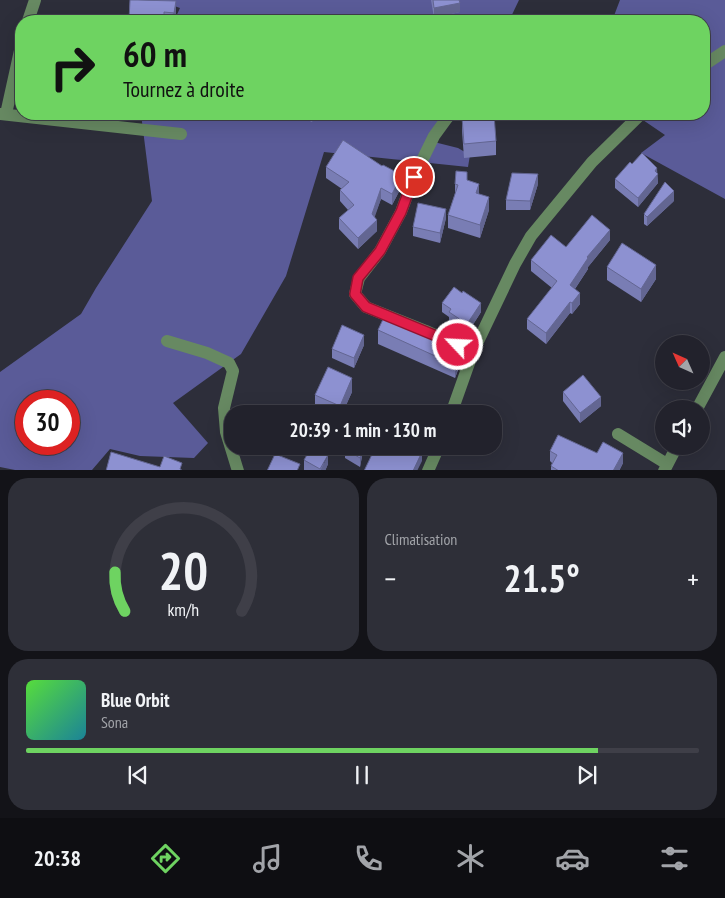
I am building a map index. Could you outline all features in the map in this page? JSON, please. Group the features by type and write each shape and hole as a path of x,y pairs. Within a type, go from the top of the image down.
{"street":[{"path":"30,15 35,0"},
{"path":"710,61 725,51"},
{"path":"3,114 15,69"},
{"path":"56,120 181,134"},
{"path":"446,120 434,136 414,177 401,212 380,251 358,278 355,294 366,307 473,352"},
{"path":"454,405 473,352 515,264 531,236 592,162 635,120"},
{"path":"167,341 228,363 233,371 224,408 226,432 238,470"},
{"path":"702,400 725,357"},
{"path":"618,434 666,467 672,455"},
{"path":"428,470 435,455"}],"shaded area":[{"path":"157,0 519,0 512,15 177,15 180,8"},
{"path":"620,0 725,0 725,199 641,153 665,135 643,120 710,120 710,15 614,15"},
{"path":"142,120 454,120 430,141 458,148 470,155 468,167 324,152 286,276 241,354 173,403 208,443 194,458 140,456 110,449 92,470 15,470 0,467 0,372 81,314 152,201"}],"building":[{"path":"130,0 176,1 174,13 164,12 164,15 129,15"},
{"path":"433,0 459,0 460,3 434,8"},
{"path":"462,120 494,120 496,141 464,144"},
{"path":"343,140 382,166 402,175 392,194 381,188 372,214 377,220 358,238 339,218 354,205 340,190 349,182 326,167"},
{"path":"642,153 657,168 655,171 658,174 638,198 615,179 630,162 632,164"},
{"path":"456,171 467,172 467,180 479,184 476,193 489,197 480,225 448,215 458,185 455,184"},
{"path":"512,173 538,174 530,201 506,200"},
{"path":"665,182 674,191 647,217 644,214"},
{"path":"418,203 446,209 440,233 413,227"},
{"path":"592,215 610,230 587,257 570,285 580,293 572,303 570,302 546,333 527,319 557,281 531,260 551,235 566,247"},
{"path":"622,243 656,265 641,289 607,267"},
{"path":"454,287 481,303 467,324 449,312 451,309 442,303"},
{"path":"385,315 461,348 455,365 378,330"},
{"path":"342,325 364,335 354,358 332,349"},
{"path":"328,367 352,378 340,405 315,395"},
{"path":"583,375 601,397 580,413 563,392"},
{"path":"558,435 597,453 603,442 623,453 614,470 557,470 551,466 557,455 550,451"},
{"path":"111,452 160,467 164,456 182,463 180,469 182,470 106,470"},
{"path":"275,455 278,455 300,464 297,470 267,470"},
{"path":"307,455 328,455 320,469 304,460"},
{"path":"372,455 421,455 413,470 364,470"}],"route":[{"path":"414,177 401,212 380,251 358,278 355,294 366,307 458,345"}]}
